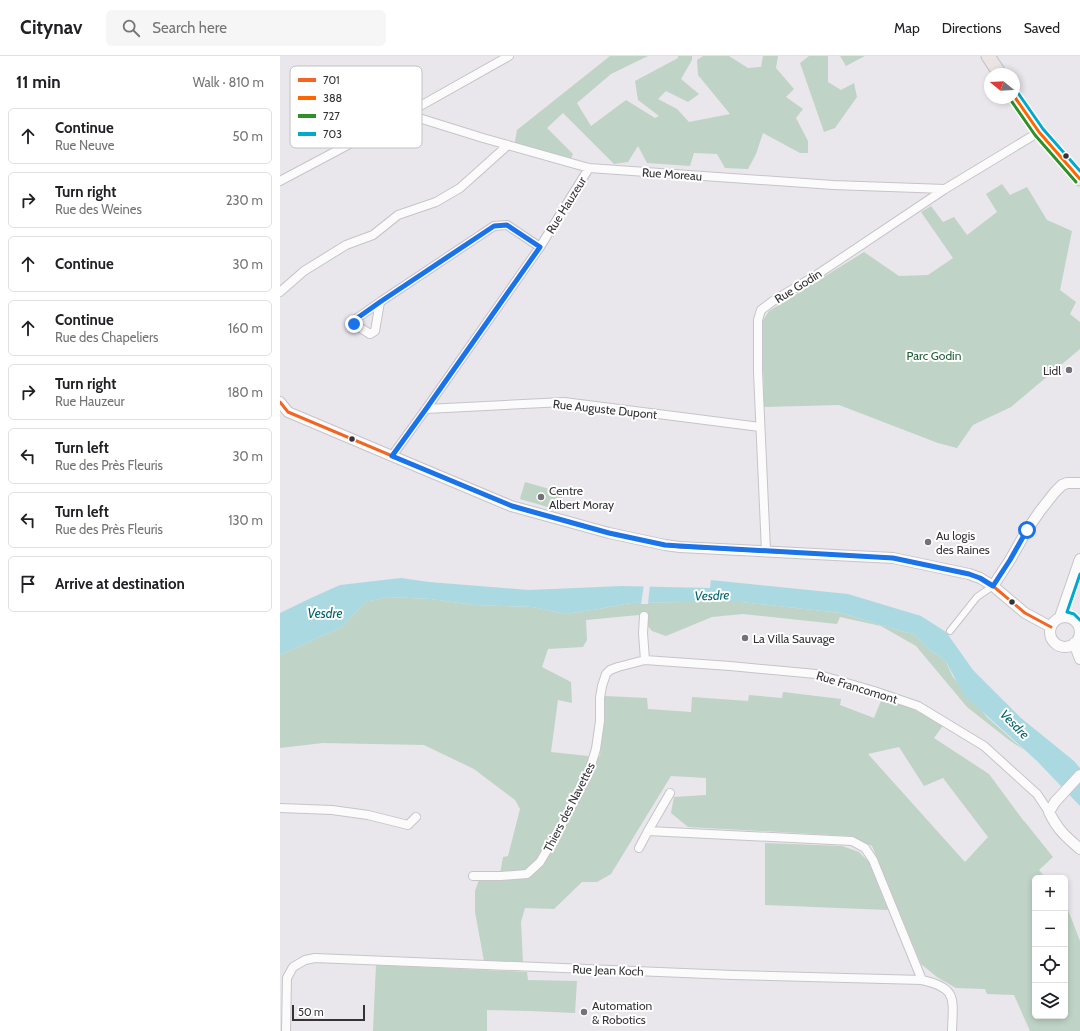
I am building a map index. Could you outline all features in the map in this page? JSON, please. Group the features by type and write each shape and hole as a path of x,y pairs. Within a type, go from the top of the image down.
{"main road":[{"path":"988,56 996,68"},
{"path":"1020,104 1040,132 1080,179"}],"street":[{"path":"422,105 509,56"},
{"name":"Rue Moreau","path":"422,119 589,168 833,185 945,189"},
{"name":"Rue Godin","path":"766,551 760,427 758,320 761,310 773,301 816,276 945,189 1040,132"},
{"path":"280,292 304,271 346,244 373,235 398,215 436,202 460,188 508,145"},
{"path":"280,181 342,148"},
{"name":"Rue Hauzeur","path":"392,456 540,247 589,168"},
{"path":"380,302 494,226 507,225 540,247"},
{"path":"280,402 288,412 512,506 619,535 656,543 680,546 893,558 969,574 980,578 993,586 1025,613 1051,626"},
{"name":"Rue Auguste Dupont","path":"426,409 564,402 760,427"},
{"path":"950,631 977,597 993,586 1027,530 1055,492 1062,485 1067,483 1080,483"},
{"path":"1060,617 1071,618 1079,627 1080,633 1078,638 1070,646 1056,644 1051,636 1051,626 1053,622 1060,617 1080,559"},
{"path":"644,616 643,633 645,660"},
{"path":"1074,643 1080,659"},
{"name":"Rue Francomont","path":"645,660 816,674 918,706 984,746 1037,794 1049,812"},
{"name":"Thiers des Navettes","path":"473,876 527,874 540,862 588,775 596,749 600,722 600,698 606,674 610,670 618,667 645,660"},
{"path":"1080,775 1055,802 1049,812 1055,824 1064,835 1080,849"},
{"path":"639,848 670,793"},
{"path":"280,808 332,810 368,815 408,825 416,818"},
{"path":"648,831 852,841 865,848 873,860 922,980"},
{"name":"Rue Jean Koch","path":"286,1031 287,978 293,967 305,960 315,958 732,975 922,980 945,988 950,994 953,1003 952,1031"}],"green space":[{"path":"610,56 648,56 611,74 577,103 591,126 626,100 655,118 659,116 638,100 635,81 678,58 678,56 692,56 692,60 681,79 699,94 688,102 666,91 658,99 677,109 689,122 730,114 698,75 697,60 703,56 729,56 748,68 761,67 763,56 778,56 776,68 794,89 786,97 803,109 796,118 808,141 808,153 800,153 763,133 756,154 748,169 725,168 717,154 694,153 690,166 647,163 638,146 628,162 614,164 563,113 547,128 573,154 569,163 514,147 517,130"},
{"path":"809,56 828,56 828,82 841,90 854,83 857,97 835,128 824,132 800,63"},
{"path":"840,56 865,56 846,66"},
{"name":"Parc Godin","path":"1002,184 1010,195 1027,187 1047,220 1072,231 1060,290 1076,302 1070,314 1080,322 1080,349 1011,407 973,425 957,448 938,443 839,405 764,407 762,322 769,311 864,252 899,276 928,275 953,258 921,212 931,206 943,222 954,217 967,235 997,212 986,194"},
{"name":"Centre Albert Moray","path":"525,482 563,493 558,510 520,499"},
{"path":"388,597 431,599 474,605 533,607 565,614 630,603 683,602 741,602 841,613 913,634 931,651 945,660 953,677 987,717 1024,750 967,707 916,646 881,626 840,617 837,624 743,614 712,617 666,636 652,631 639,615 586,620 587,640 583,647 548,649 542,667 571,682 572,703 558,700 551,752 588,756 590,767 552,840 527,872 500,874 503,857 508,856 520,809 515,800 474,769 424,745 323,743 280,748 280,655 342,627 365,602"},
{"path":"783,692 841,699 840,705 874,718 883,696 944,724 934,738 989,774 1053,857 1039,870 1043,875 1032,875 1032,1019 1068,1019 1068,910 1080,941 1080,1031 1030,1031 1014,995 987,994 985,989 956,988 937,977 921,964 872,846 850,836 688,827 671,813 674,797 706,795 706,778 671,776 611,874 597,882 582,882 554,909 525,908 521,922 523,962 484,961 475,912 475,891 480,877 524,879 537,870 557,838 600,755 605,696 647,698 648,709 691,712 692,697 748,701 749,695 782,698","holes":["899,747 924,786 943,778 988,837 965,862 868,754"]},
{"path":"765,843 842,846 859,852 869,862 888,910 765,905"},
{"path":"376,965 527,972 528,980 577,981 575,1013 487,1010 487,1031 373,1031"}],"water":[{"name":"Vesdre","path":"401,578 429,582 529,590 622,586 710,588 711,580 848,594 921,616 946,632 973,670 1021,718 1074,761 1080,768 1080,806 1037,761 964,695 945,660 931,651 913,634 841,613 741,602 683,602 630,603 565,614 533,607 474,605 431,599 388,597 365,602 342,627 280,655 280,613 340,585"}],"pier":[{"path":"644,584 650,584 648,604 641,604"}],"transit line":[{"name":"703","path":"1020,96 1043,129 1080,171"},
{"name":"727","path":"1013,104 1035,135 1076,182"},
{"name":"388","path":"1020,104 1039,132 1080,179"},
{"name":"701","path":"280,402 288,412 511,506 609,533 665,545 893,558 969,574 980,578 993,586 1025,613 1051,627"},
{"name":"703","path":"1080,574 1067,612 1074,614 1080,620"}],"place":[{"name":"Lidl","path":"1069,370"},
{"name":"Centre Albert Moray","path":"541,497"},
{"name":"Au logis des Raines","path":"928,542"},
{"name":"La Villa Sauvage","path":"745,638"},
{"name":"Automation & Robotics","path":"584,1012"}],"route":[{"path":"354,324 353,321 380,302 494,226 507,225 540,247 392,456 512,506 609,533 665,545 893,558 969,574 980,578 993,586 1027,530"}]}
